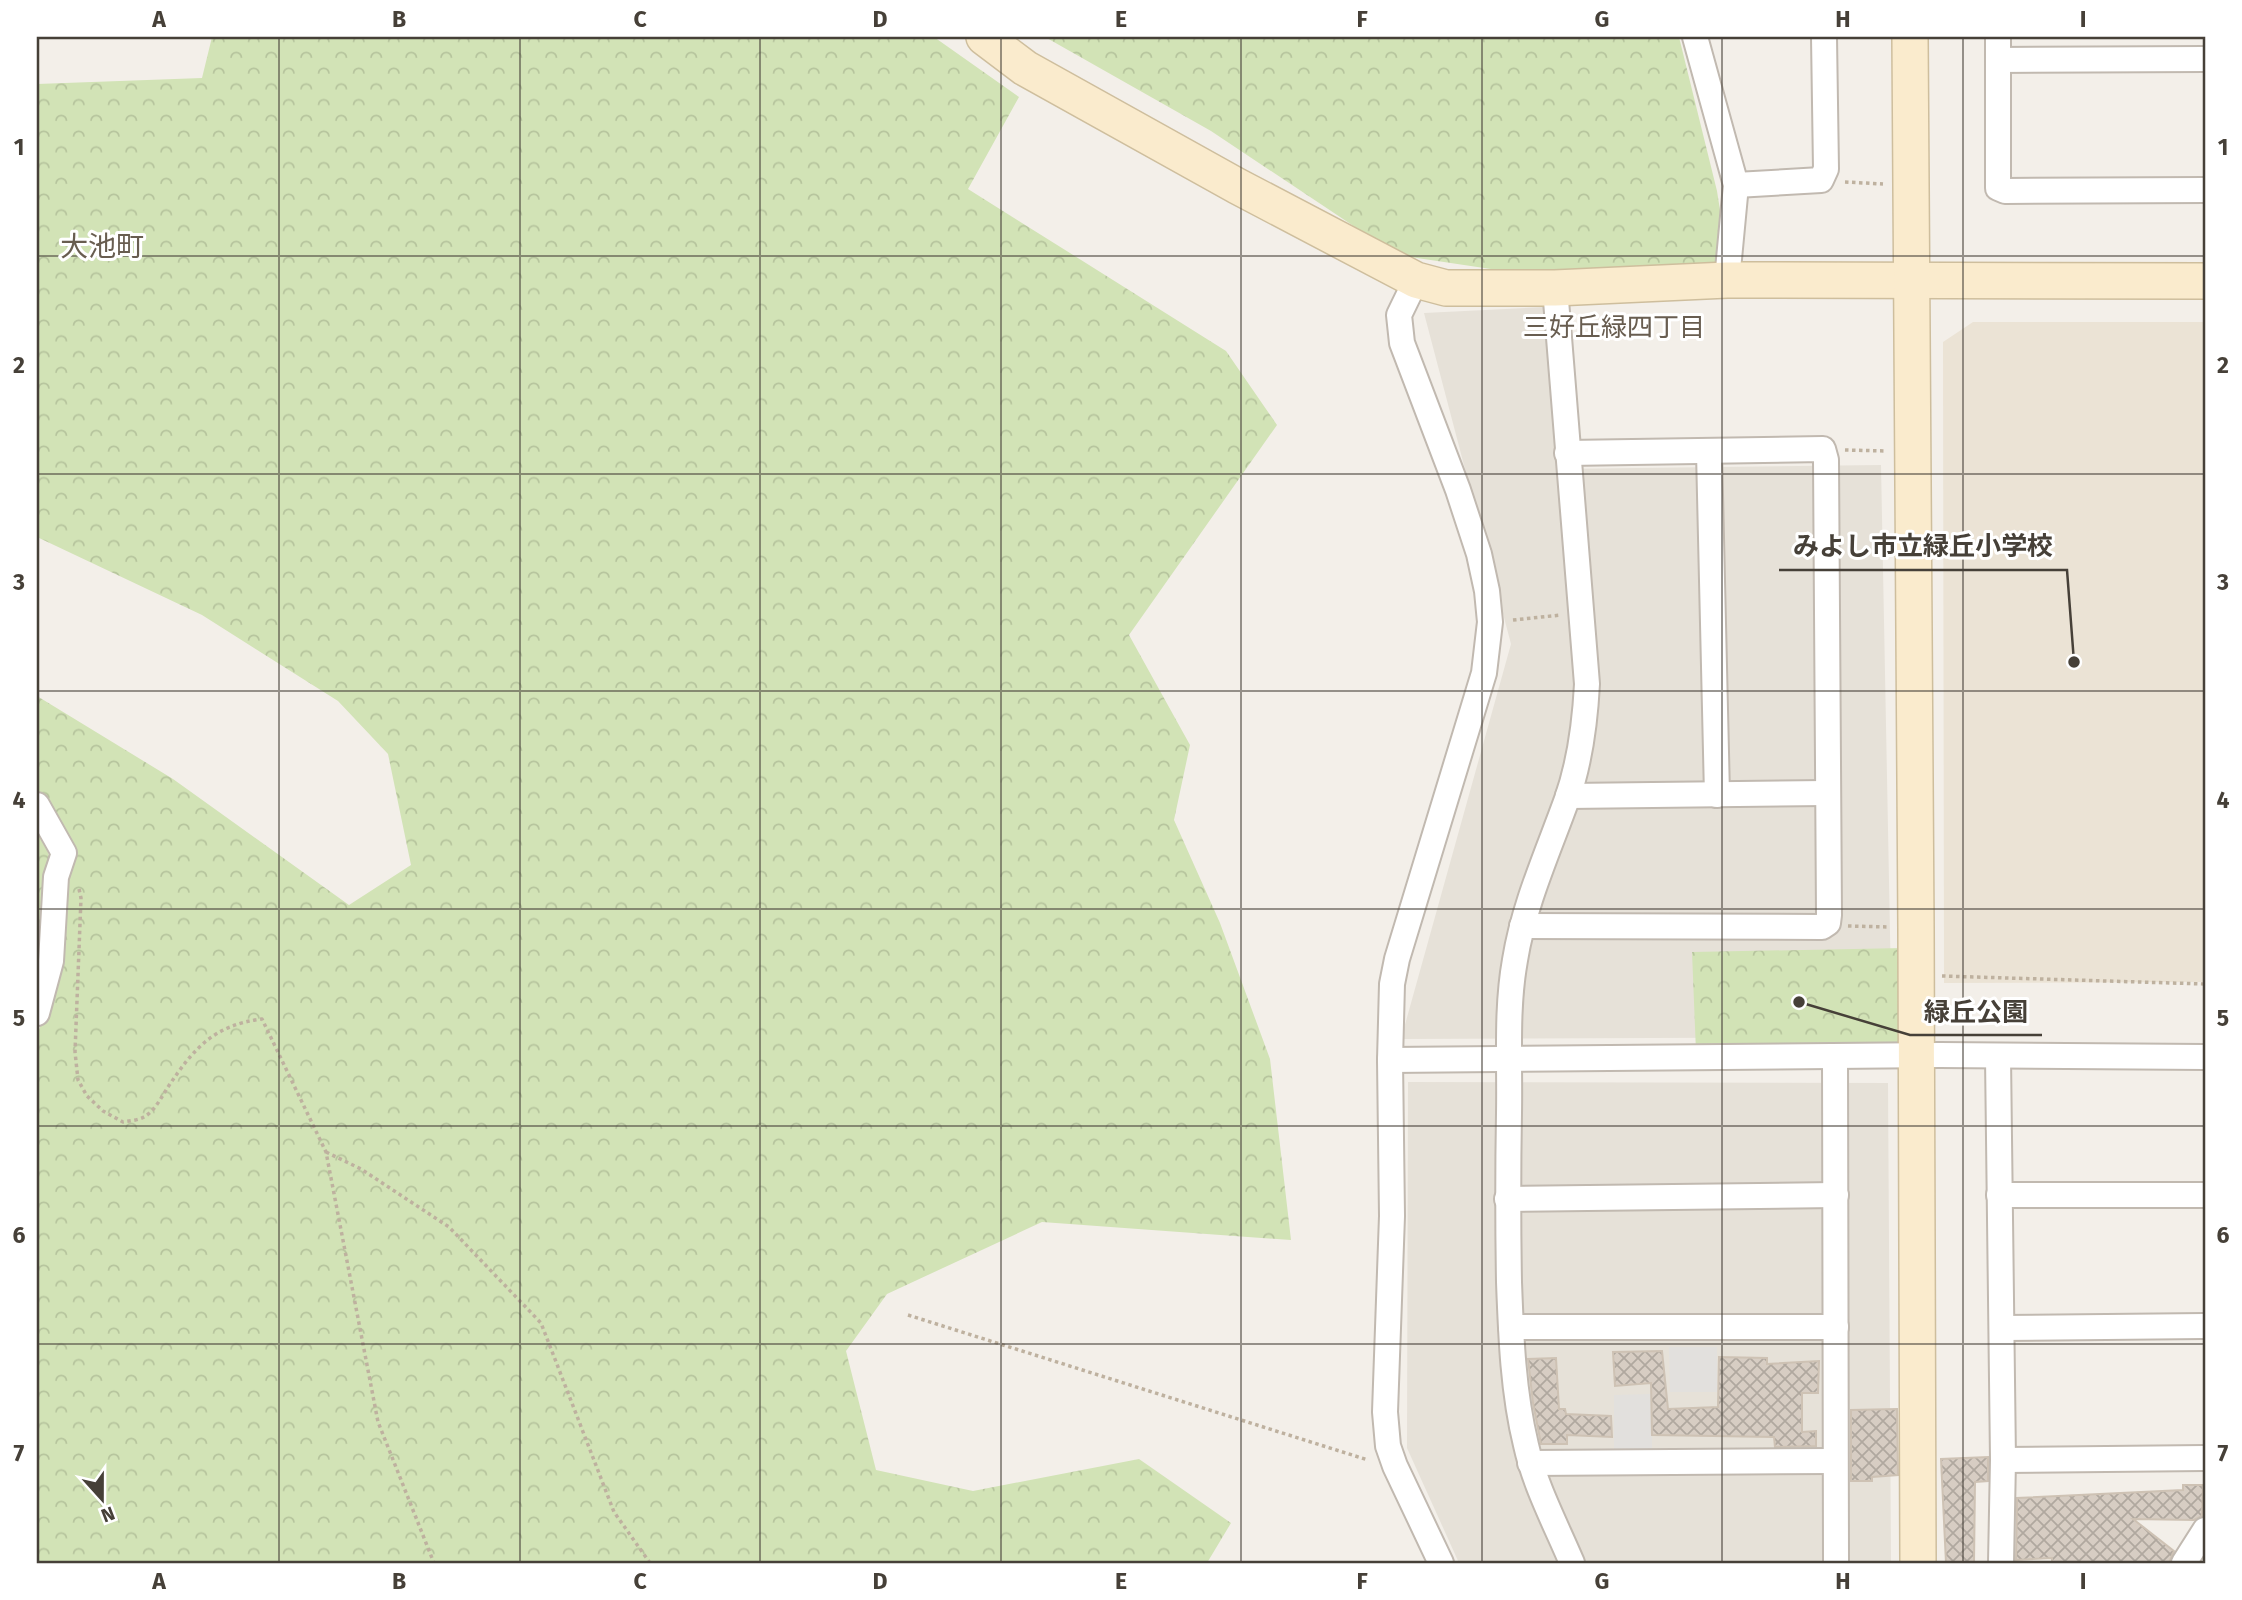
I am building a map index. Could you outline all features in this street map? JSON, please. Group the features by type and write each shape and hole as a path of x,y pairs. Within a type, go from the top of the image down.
{"street":[{"path":"984,37 1025,68 1237,186 1416,280 1446,288 1555,288 1727,280 2205,281"},
{"path":"1695,37 1736,185 1727,280"},
{"path":"1736,185 1821,180 1826,169 1824,37"},
{"path":"1910,37 1918,1563"},
{"path":"2205,59 1998,49 1998,188 2005,191 2205,190"},
{"path":"1416,280 1399,315 1402,343 1475,541 1487,592 1490,621 1484,673 1393,972 1390,1060 1392,1216 1385,1412 1388,1446 1441,1563"},
{"path":"1555,288 1587,684 1582,741 1568,796 1522,926 1510,998 1507,1199 1511,1328 1518,1404 1530,1463 1572,1563"},
{"path":"1522,926 1822,927 1828,923 1826,460 1823,449 1567,453"},
{"path":"1709,452 1717,795"},
{"path":"1568,796 1826,793"},
{"path":"37,805 64,853 56,877 51,961 37,1013"},
{"path":"1835,1057 1836,1563"},
{"path":"1998,1057 2003,1460 2001,1563"},
{"path":"1390,1060 2205,1057"},
{"path":"1507,1199 1836,1195"},
{"path":"1999,1195 2205,1195"},
{"path":"2002,1328 2205,1326"},
{"path":"1511,1328 1836,1327"},
{"path":"2003,1460 2205,1458"},
{"path":"1530,1463 1835,1461"},
{"path":"2185,1563 2205,1530"}],"path":[{"path":"1821,180 1878,184"},
{"path":"1823,449 1913,452"},
{"path":"1490,621 1581,614"},
{"path":"64,853 75,867 81,898 75,1052 79,1080 87,1096 103,1111 123,1122 144,1117 211,1035 239,1022 262,1019 326,1152 378,1422 434,1563"},
{"path":"1828,923 1916,928"},
{"path":"1916,975 2205,984"},
{"path":"326,1152 361,1169 449,1227 541,1323 614,1512 650,1563"},
{"path":"908,1315 1397,1469"}],"shaded area":[{"path":"1544,307 1556,469 1881,465 1892,1037 1401,1039 1511,644 1424,313"},
{"path":"1973,322 2205,322 2205,982 1944,983 1943,342"},
{"path":"1408,1082 1888,1083 1891,1563 1459,1563 1407,1448"},
{"path":"1669,1347 1717,1347 1717,1392 1670,1392"},
{"path":"1652,1394 1652,1449 1614,1449 1614,1395"}],"green space":[{"path":"212,37 934,37 1019,97 968,189 1226,351 1277,425 1129,635 1190,745 1174,820 1220,923 1270,1059 1291,1240 1042,1222 887,1294 846,1351 876,1470 973,1491 1139,1459 1231,1523 1207,1563 37,1563 37,1036 66,871 37,794 37,696 173,779 349,905 411,865 388,754 338,701 202,615 37,537 37,84 202,78"},
{"path":"1045,37 1679,37 1717,191 1728,261 1673,271 1537,276 1397,255 1211,131"},
{"path":"37,823 50,858 37,983"},
{"path":"1904,948 1906,1053 1696,1052 1692,952"}],"building":[{"path":"1662,1351 1668,1409 1718,1407 1719,1357 1767,1358 1767,1364 1819,1361 1818,1393 1802,1393 1802,1432 1816,1431 1816,1446 1775,1447 1774,1437 1652,1435 1651,1383 1615,1386 1613,1352"},
{"path":"1556,1358 1559,1409 1565,1409 1566,1414 1611,1416 1612,1437 1567,1435 1567,1444 1541,1444 1528,1359"},
{"path":"1897,1409 1898,1475 1872,1477 1872,1481 1851,1481 1851,1410"},
{"path":"1988,1457 1988,1481 1975,1482 1974,1563 1946,1563 1941,1459"},
{"path":"2183,1485 2203,1485 2202,1516 2194,1520 2133,1519 2174,1551 2169,1563 2052,1563 2052,1558 2016,1560 2017,1498 2183,1490"}],"place":[{"name":"みよし市立緑丘小学校","path":"2074,662"},
{"name":"緑丘公園","path":"1799,1002"}],"district":[{"name":"大池町","path":"102,246"},
{"name":"三好丘緑四丁目","path":"1614,327"}]}
